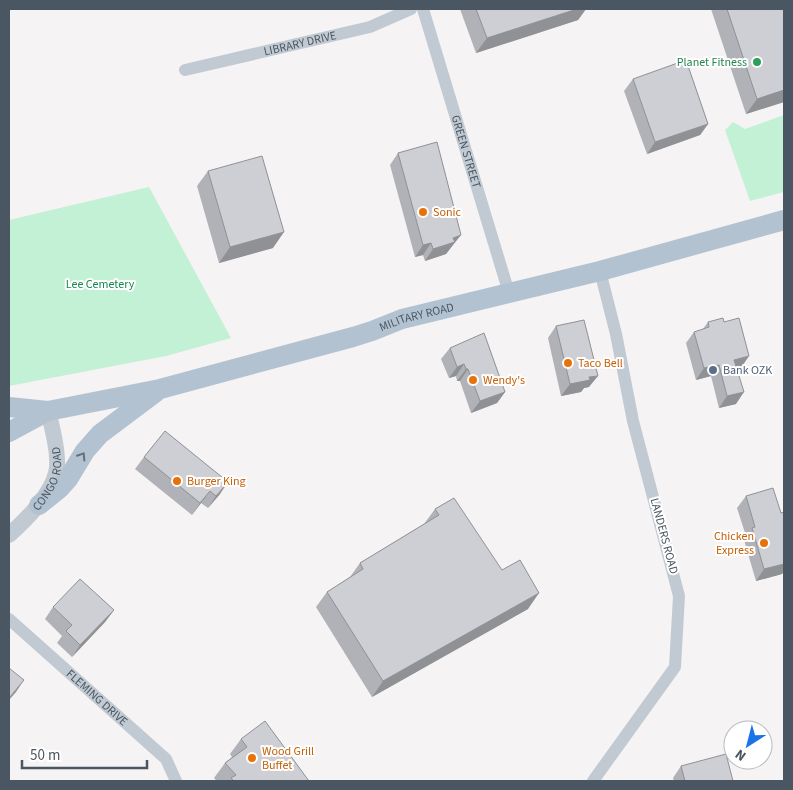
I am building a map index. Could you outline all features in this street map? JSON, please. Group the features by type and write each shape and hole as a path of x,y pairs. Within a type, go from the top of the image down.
{"main road":[{"name":"MILITARY ROAD","path":"9,407 48,411 160,389 353,337 402,319 600,271 784,220"},
{"path":"39,505 68,479 85,450 100,434 160,389"},
{"name":"MILITARY ROAD","path":"9,432 48,411"}],"street":[{"name":"LIBRARY DRIVE","path":"185,70 370,27 411,9"},
{"name":"GREEN STREET","path":"423,9 509,293"},
{"name":"LANDERS ROAD","path":"593,781 675,667 680,596 633,421 616,334 600,271"},
{"name":"CONGO ROAD","path":"9,535 39,505 57,473 55,444 48,411"},
{"name":"FLEMING DRIVE","path":"9,619 166,759 176,781"}],"green space":[{"path":"784,115 784,192 750,201 725,130 733,122 745,129"},
{"name":"Lee Cemetery","path":"149,187 231,338 166,356 9,386 9,220"}],"building":[{"path":"476,9 577,9 487,38"},
{"name":"Planet Fitness","path":"727,9 784,9 784,90 757,99"},
{"path":"686,60 708,124 655,142 633,79"},
{"path":"437,142 461,235 453,238 455,242 433,249 431,243 423,245 398,153"},
{"path":"262,156 284,232 230,247 208,171"},
{"path":"723,318 724,322 739,318 749,356 734,360 744,392 727,396 719,365 704,368 694,332 709,327 708,322"},
{"path":"584,320 598,376 589,377 590,380 570,384 556,326"},
{"path":"484,333 505,392 480,401 468,369 466,369 464,364 457,367 450,348"},
{"path":"165,431 228,482 216,496 210,491 200,503 144,457"},
{"path":"773,488 781,513 784,512 784,564 764,569 752,528 755,527 746,496"},
{"path":"454,498 502,570 520,560 539,593 383,681 327,592 363,569 360,563 439,515 435,509"},
{"path":"80,579 114,610 80,645 66,631 72,625 53,607"},
{"path":"9,668 24,680 9,698"},
{"path":"265,721 309,781 234,781 231,778 236,775 225,763 247,747 241,739"},
{"path":"723,755 723,770 730,770 733,781 685,781 681,766"}],"place":[{"name":"Planet Fitness","path":"757,62"},
{"name":"Sonic","path":"423,212"},
{"name":"Taco Bell","path":"568,363"},
{"name":"Bank OZK","path":"713,370"},
{"name":"Wendy's","path":"473,380"},
{"name":"Burger King","path":"177,481"},
{"name":"Chicken Express","path":"764,543"},
{"name":"Wood Grill Buffet","path":"252,758"}]}
